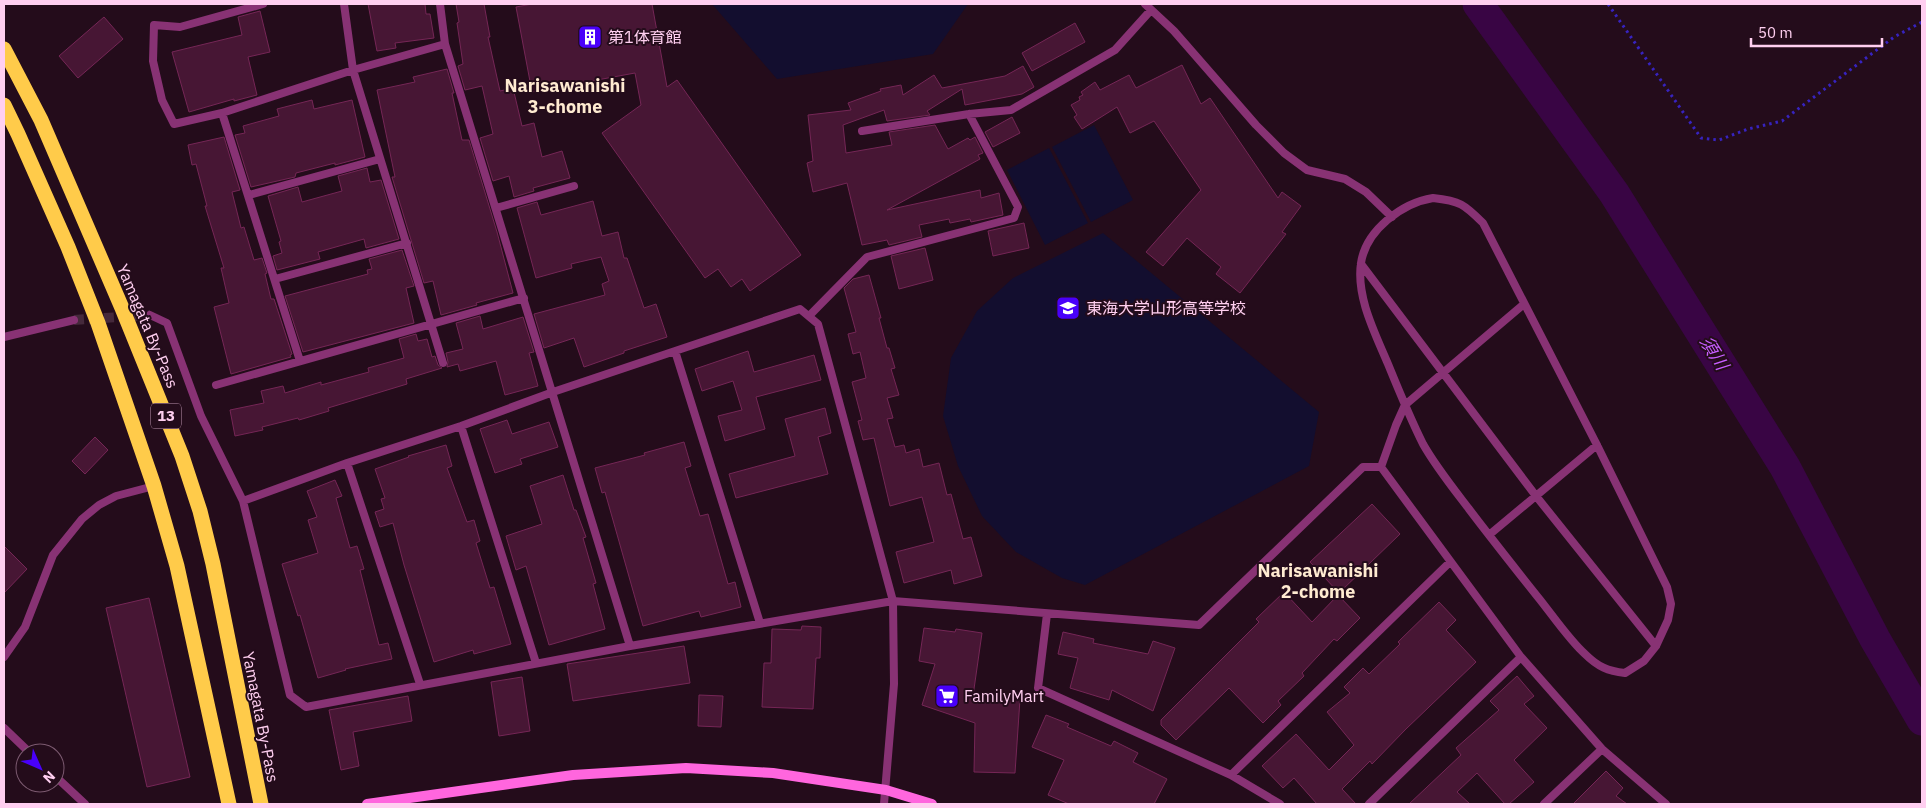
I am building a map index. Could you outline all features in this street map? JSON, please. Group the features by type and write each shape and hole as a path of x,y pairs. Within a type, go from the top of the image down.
{"highway":[{"name":"Yamagata By-Pass","path":"4,49 40,120 122,308 182,456 200,511 213,564 261,804"},
{"name":"13","path":"4,105 64,238 98,322 154,486 177,566 229,804"}],"street":[{"path":"368,804 573,775 686,768 773,773 886,790 932,804"}],"lane":[{"path":"264,4 180,27 154,25 153,61 162,100 174,124 222,113 353,70 445,44"},
{"path":"344,4 353,70 443,363"},
{"path":"440,4 445,44 630,646"},
{"path":"1145,4 1174,30 1256,125 1284,153 1306,170 1345,179 1366,192 1392,217"},
{"path":"862,131 969,114 1011,110 1115,50 1151,10"},
{"path":"222,113 300,361"},
{"path":"809,316 867,257 1014,218 1018,208 969,114"},
{"path":"249,195 380,159"},
{"path":"496,208 574,186"},
{"path":"1433,198 1451,200 1465,205 1483,223 1597,445 1667,586 1671,604 1668,620 1656,646 1644,662 1625,673 1607,670 1585,654 1489,535 1441,472 1424,445 1404,405 1368,314 1362,287 1361,263 1366,246 1378,228 1392,217 1421,200 1433,198"},
{"path":"275,279 406,244"},
{"path":"1361,263 1536,496 1656,646"},
{"path":"216,385 524,298"},
{"path":"1381,467 1404,405 1524,304"},
{"path":"243,500 347,463 461,426 553,392 800,309 818,324 893,601 894,684 884,804"},
{"path":"150,315 167,324 201,416 243,500 290,694 306,706 630,646 893,601 1199,624 1363,467 1381,467"},
{"path":"4,336 74,320"},
{"path":"675,351 760,623"},
{"path":"461,426 536,664"},
{"path":"1489,535 1597,445"},
{"path":"347,463 420,684"},
{"path":"1381,467 1521,657 1602,749 1666,804"},
{"path":"4,657 25,628 53,555 82,519 99,505 116,496 154,486"},
{"path":"1231,775 1450,562"},
{"path":"1047,614 1038,688 1231,775 1280,804"},
{"path":"1369,804 1521,657"},
{"path":"4,728 20,743"},
{"path":"1544,804 1602,749"},
{"path":"65,785 85,804"}],"path":[{"path":"1608,4 1701,138 1719,140 1748,129 1782,121 1894,37 1922,22"}],"shaded area":[{"path":"712,4 968,4 933,54 777,79"},
{"path":"1094,125 1133,200 1091,222 1052,147"},
{"path":"1049,148 1088,223 1045,245 1007,170"},
{"path":"1103,233 1319,412 1309,466 1085,585 1062,578 1016,552 982,516 958,466 943,416 951,358 977,311 1013,278"}],"building":[{"path":"368,4 425,4 426,14 430,14 434,38 395,43 396,48 377,51"},
{"path":"456,4 484,4 490,37 488,37 500,91 513,88 522,126 534,123 542,157 562,151 570,178 533,188 534,191 514,197 509,176 493,181 480,138 493,134 482,86 465,90 458,66 463,64"},
{"path":"532,4 652,4 667,87 677,80 801,255 750,291 742,279 731,287 718,269 705,278 602,133 641,105 635,73 532,92 516,7"},
{"path":"260,11 270,52 248,57 257,95 234,101 234,99 189,112 172,52 242,35 238,17"},
{"path":"104,17 123,39 78,78 59,56"},
{"path":"1075,23 1085,42 1032,71 1022,53"},
{"path":"1182,65 1201,104 1210,98 1278,198 1282,192 1301,206 1282,232 1286,234 1240,293 1216,274 1221,267 1187,238 1163,266 1146,252 1201,190 1154,121 1130,133 1117,107 1082,129 1074,117 1077,115 1071,105 1080,100 1079,97 1083,95 1081,92 1095,82 1100,90 1129,75 1136,88"},
{"path":"1023,66 1034,87 1022,94 965,105 962,89 927,111 930,115 887,121 884,110 843,125 846,153 892,145 889,132 935,125 948,149 968,138 970,140 975,137 983,153 978,155 980,159 887,210 980,190 981,198 999,193 1003,215 971,222 970,219 950,223 949,219 919,225 922,237 889,245 887,240 862,245 847,183 813,192 807,163 813,161 808,115 851,110 848,103 881,91 880,89 901,85 903,95 934,75 942,88 1005,76"},
{"path":"447,69 454,93 452,93 462,140 469,140 513,293 441,315 433,281 424,283 392,177 395,177 377,90 415,82 413,77"},
{"path":"312,100 314,109 352,100 365,157 296,173 295,177 251,187 235,135 245,133 243,126 279,116 277,109"},
{"path":"1012,117 1020,133 993,147 985,132"},
{"path":"224,137 240,190 232,192 241,228 244,227 254,260 262,258 267,273 265,274 271,299 274,299 292,354 290,355 291,357 231,374 214,307 229,303 221,268 224,268 205,206 207,206 196,164 192,165 188,145"},
{"path":"367,168 370,182 381,180 399,239 366,248 364,239 318,252 320,259 277,270 273,256 282,253 279,242 281,241 268,196 298,187 302,202 342,191 338,176"},
{"path":"593,201 602,236 618,232 624,258 627,258 644,308 656,304 667,337 584,367 574,338 544,348 534,314 605,295 602,284 609,281 601,257 571,264 572,268 536,278 517,208 537,202 541,215"},
{"path":"1024,223 1029,248 993,256 988,231"},
{"path":"925,248 933,280 899,289 891,256"},
{"path":"402,250 414,286 406,288 414,323 303,352 285,296 368,274 367,270 372,269 369,259"},
{"path":"869,275 887,348 889,348 895,368 891,369 899,395 887,398 893,418 887,419 895,447 904,445 906,453 919,449 923,467 939,463 947,495 951,494 963,539 971,537 982,576 954,584 951,570 904,583 896,552 934,542 922,497 890,506 874,438 863,440 858,421 862,420 852,382 866,378 860,352 853,354 848,334 856,332 844,288 853,279"},
{"path":"480,316 483,329 523,317 534,352 529,353 538,386 505,395 496,361 460,371 458,364 447,367 446,353 463,349 456,323"},
{"path":"416,334 418,341 427,339 432,357 435,356 438,365 442,368 406,379 407,384 328,408 329,411 299,420 298,418 262,427 263,430 235,436 230,410 264,403 261,391 283,386 285,393 321,382 321,385 369,372 368,368 404,358 399,339"},
{"path":"748,351 754,372 814,355 821,380 756,397 765,429 725,441 718,416 742,410 733,381 702,391 695,369"},
{"path":"825,408 831,433 818,437 828,474 736,498 729,474 795,456 785,419"},
{"path":"507,420 512,434 549,422 558,447 520,459 522,464 495,473 480,429"},
{"path":"95,437 108,450 85,474 72,461"},
{"path":"684,442 691,466 685,468 700,516 708,514 728,584 735,582 741,607 701,617 699,611 643,626 605,492 602,493 595,468 645,455 644,453"},
{"path":"446,445 452,466 447,468 467,522 474,520 480,541 476,543 490,588 494,587 511,644 474,654 473,650 434,662 393,523 380,527 375,512 384,509 381,499 385,498 375,469 408,456"},
{"path":"563,475 574,510 576,510 586,537 583,538 596,583 593,584 605,629 549,645 526,566 516,570 506,536 542,524 530,486"},
{"path":"335,480 342,496 336,498 350,548 357,546 364,569 360,570 379,645 388,643 392,659 345,669 318,678 300,615 298,616 282,564 318,553 308,520 317,517 307,491"},
{"path":"1372,504 1400,534 1339,593 1310,562"},
{"path":"4,546 27,569 4,593"},
{"path":"1284,592 1312,622 1338,595 1360,618 1337,641 1334,639 1302,673 1304,676 1278,701 1281,705 1263,723 1229,688 1176,740 1161,725 1161,720 1259,622 1256,619"},
{"path":"149,598 190,777 147,787 106,608"},
{"path":"1439,602 1456,620 1446,630 1476,662 1372,764 1370,761 1342,789 1356,804 1317,804 1294,778 1283,788 1262,766 1296,734 1329,770 1354,745 1327,712 1350,693 1344,687 1363,668 1369,674 1400,644 1398,642"},
{"path":"802,626 821,627 820,658 816,658 813,709 762,707 764,663 771,663 772,629 801,630"},
{"path":"924,628 955,632 956,629 982,633 973,696 1020,699 1015,773 974,772 975,723 922,705 935,664 919,661"},
{"path":"1063,632 1094,639 1093,643 1148,654 1153,641 1175,648 1153,711 1112,690 1109,700 1070,688 1078,658 1058,654"},
{"path":"684,646 690,683 573,701 567,664"},
{"path":"1517,676 1534,696 1524,704 1547,728 1514,760 1534,782 1509,804 1505,804 1477,773 1457,792 1470,804 1409,804 1461,755 1456,748 1499,710 1490,701"},
{"path":"522,677 530,731 499,736 491,682"},
{"path":"699,695 723,696 721,727 698,726"},
{"path":"408,696 412,721 353,732 359,766 341,770 329,710"},
{"path":"1046,715 1069,724 1067,727 1111,746 1114,741 1138,753 1133,762 1167,779 1154,804 1069,804 1048,795 1064,760 1032,747"},
{"path":"1606,771 1623,788 1616,796 1627,804 1573,804"}],"waterway":[{"name":"須川","path":"1478,4 1614,193 1785,467 1875,639 1922,720"}],"tunnel":[{"path":"74,320 150,315"}],"place":[{"name":"第1体育館","path":"590,37"},
{"name":"東海大学山形高等学校","path":"1068,308"},
{"name":"FamilyMart","path":"947,696"}],"district":[{"name":"Narisawanishi 3-chome","path":"565,96"},
{"name":"Narisawanishi 2-chome","path":"1318,581"}]}
